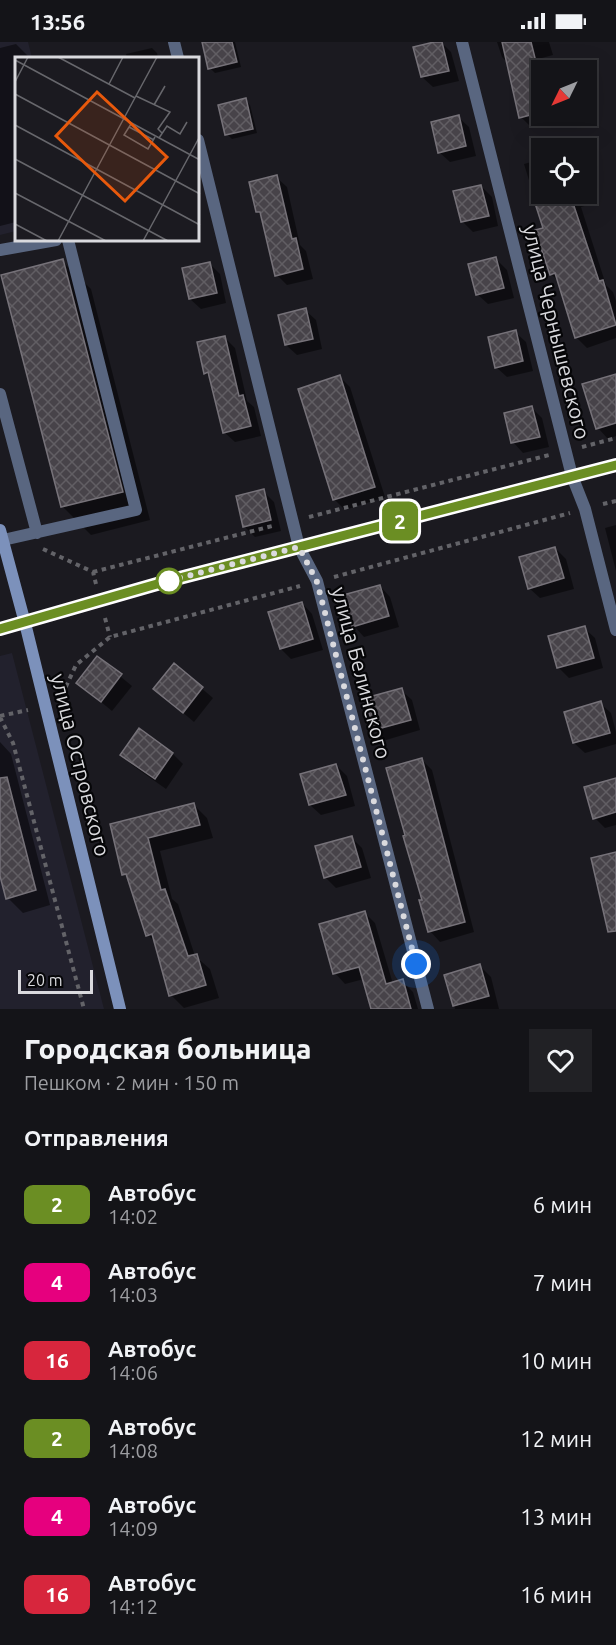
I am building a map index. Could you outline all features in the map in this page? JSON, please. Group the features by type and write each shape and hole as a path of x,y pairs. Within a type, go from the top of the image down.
{"street":[{"path":"174,42 178,57"},
{"name":"улица Чернышевского","path":"462,42 572,476 585,509 616,630"},
{"name":"улица Белинского","path":"200,148 292,521 299,547 317,582 428,1009"},
{"path":"0,250 45,242"},
{"path":"1,535 37,533 136,510 69,242"},
{"path":"0,394 37,533"},
{"path":"0,630 164,582 616,465"},
{"name":"улица Островского","path":"1,535 25,623 120,1009"}],"path":[{"path":"93,572 616,438"},
{"path":"0,717 13,743 84,1009"}],"shaded area":[{"path":"0,42 28,42 32,57 15,57 15,231 0,235"},
{"path":"12,653 104,1009 0,1009 0,656"}],"building":[{"path":"202,42 232,42 237,62 208,69"},
{"path":"442,42 449,71 421,77 413,47"},
{"path":"502,42 531,42 536,60 531,60 531,115 519,118"},
{"path":"246,98 253,129 225,135 218,105"},
{"path":"459,115 466,146 438,153 431,122"},
{"path":"277,175 292,239 296,238 303,269 275,276 260,212 256,212 249,182"},
{"path":"481,185 489,216 461,222 453,191"},
{"path":"535,204 573,204 599,281 603,280 616,325 575,338 555,273 550,275 535,230 543,228"},
{"path":"496,257 504,288 476,295 468,264"},
{"path":"63,259 123,492 61,507 1,275"},
{"path":"210,262 217,293 189,299 182,268"},
{"path":"306,308 313,339 285,345 278,315"},
{"path":"516,330 523,361 495,368 488,337"},
{"path":"225,336 239,396 243,395 251,426 223,433 208,372 204,374 197,342"},
{"path":"616,374 616,423 596,429 582,384"},
{"path":"340,375 375,487 333,500 298,389"},
{"path":"532,406 540,437 511,443 504,413"},
{"path":"264,489 271,520 243,527 236,496"},
{"path":"555,547 564,578 528,589 519,557"},
{"path":"380,585 389,616 352,627 343,595"},
{"path":"302,602 313,639 280,649 268,612"},
{"path":"585,626 594,658 557,668 548,636"},
{"path":"97,656 122,674 101,702 76,683"},
{"path":"174,663 203,687 183,713 153,689"},
{"path":"402,688 411,720 374,730 365,698"},
{"path":"601,701 610,733 573,743 564,712"},
{"path":"139,728 173,753 155,779 120,755"},
{"path":"422,758 465,922 428,932 419,900 422,900 386,768"},
{"path":"336,764 346,795 309,805 300,774"},
{"path":"7,777 36,890 6,899 0,876 0,778"},
{"path":"616,778 616,812 593,819 584,787"},
{"path":"194,803 200,825 148,838 161,890 165,889 188,956 197,954 206,985 169,996 152,934 146,936 126,874 122,875 110,824"},
{"path":"352,836 361,867 324,878 315,846"},
{"path":"616,852 616,931 608,932 591,858"},
{"path":"365,911 386,984 403,979 411,1009 371,1009 359,967 333,974 319,924"},
{"path":"480,964 489,996 453,1006 444,975"}],"bus line":[{"name":"2","path":"0,629 164,582 616,465"}],"route":[{"path":"169,581 164,582 299,547 317,582 416,964"}]}
